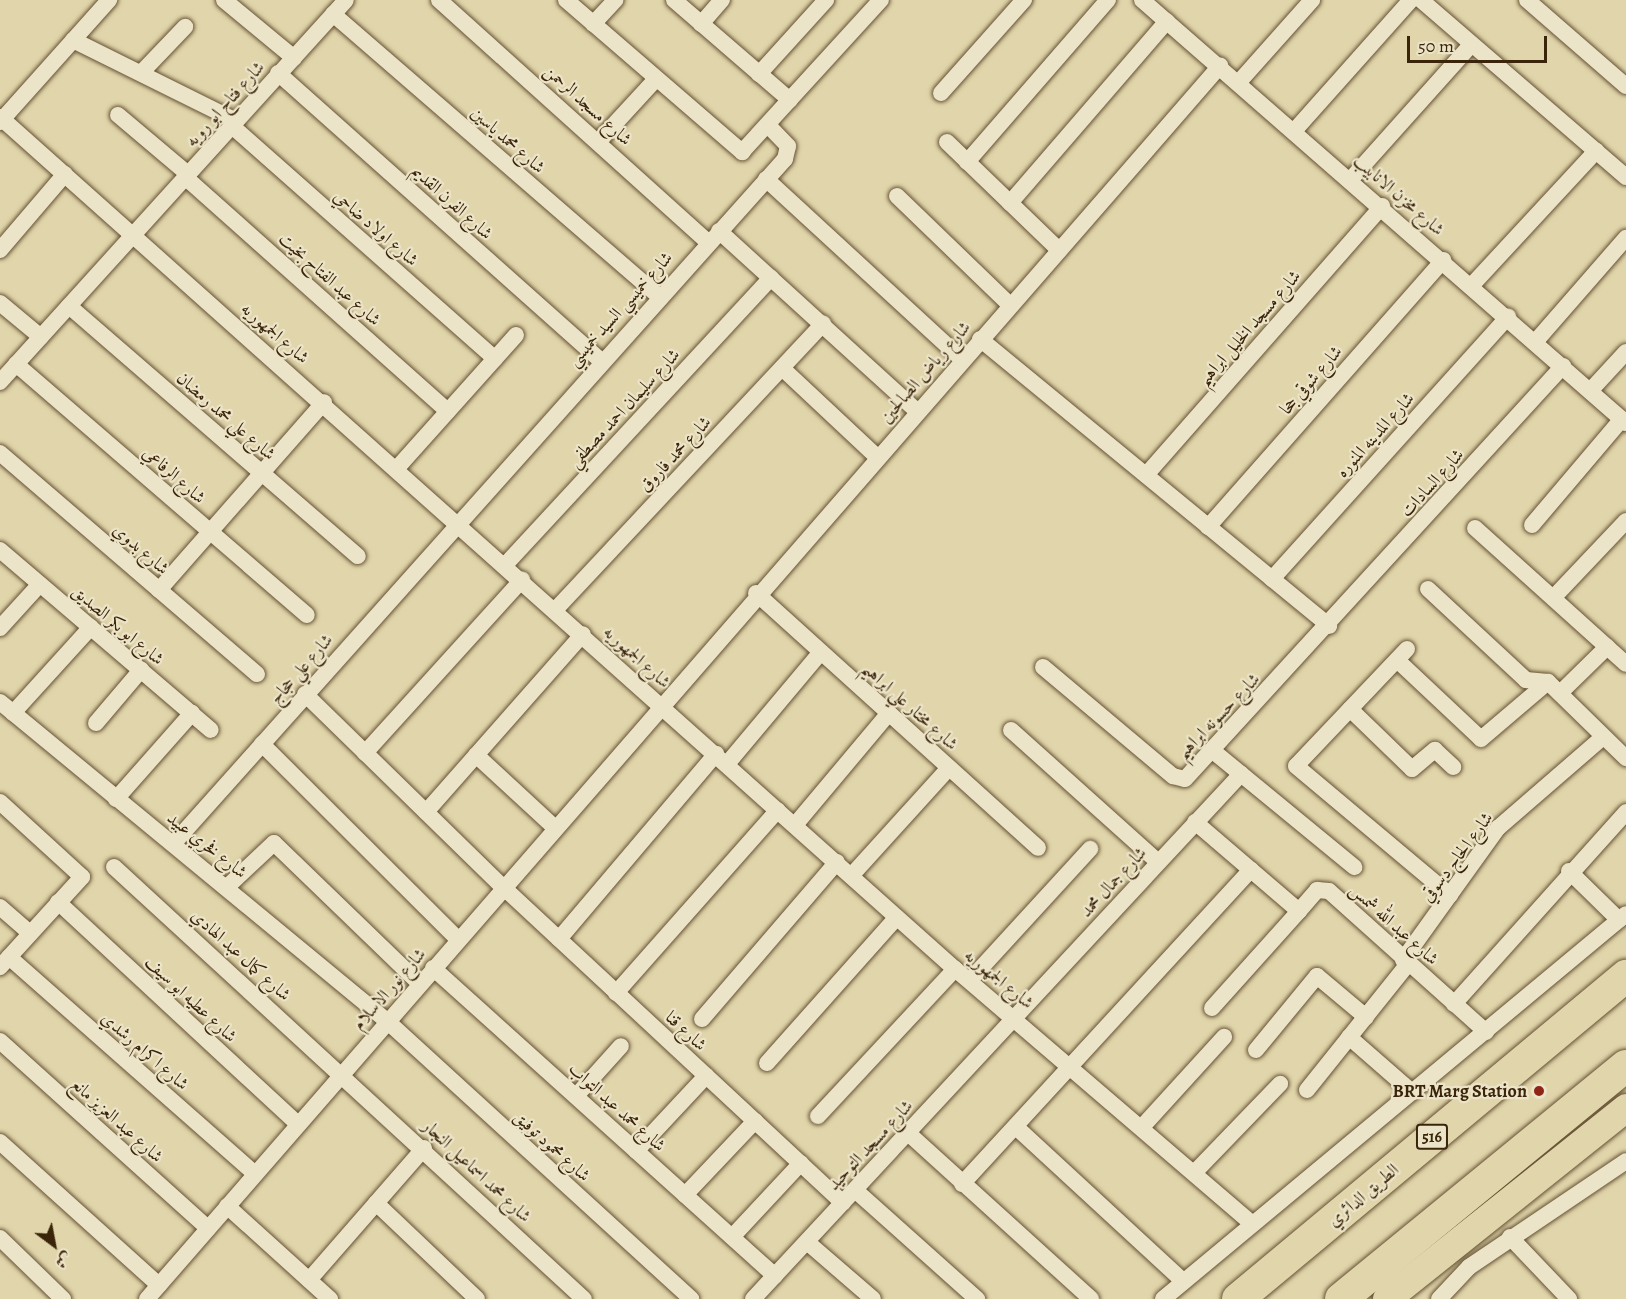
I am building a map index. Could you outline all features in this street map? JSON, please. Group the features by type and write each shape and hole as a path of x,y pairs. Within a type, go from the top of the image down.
{"highway":[{"name":"الطريق الدائري","path":"1238,1299 1615,985 1626,968"},
{"path":"1341,1299 1626,1066"},
{"path":"1387,1299 1624,1110"}],"street":[{"path":"1,120 109,0"},
{"path":"224,0 294,58"},
{"name":"شارع فتاح ابو رويه","path":"0,382 346,0"},
{"name":"شارع مسجد الرحمن","path":"439,0 599,141 714,237 771,278 917,411"},
{"path":"566,0 738,152 768,125 880,0"},
{"path":"593,24 615,0"},
{"path":"674,0 790,100"},
{"path":"701,24 722,0"},
{"path":"759,74 826,0"},
{"path":"941,93 1024,0"},
{"path":"968,162 1108,0"},
{"name":"شارع مخزن الانابيب","path":"1142,0 1295,129 1624,421"},
{"path":"1239,82 1312,0"},
{"path":"1295,129 1411,0"},
{"path":"1421,0 1470,46 1626,177"},
{"path":"1527,0 1626,86"},
{"name":"شارع محمد ياسين","path":"333,14 658,296"},
{"path":"1010,203 1167,21"},
{"path":"141,73 185,27"},
{"name":"شارع اولاد ضاحي","path":"74,39 234,123 495,359"},
{"path":"1351,179 1470,46"},
{"name":"شارع رياض الصالحين","path":"660,704 1220,66"},
{"name":"شارع الفرن القديم","path":"278,74 600,360"},
{"path":"599,141 655,80"},
{"name":"شارع عبد الفتاح بخيت","path":"118,115 448,411"},
{"name":"شارع الجمهوريه","path":"1,120 398,467 955,969 1015,1017 1251,1223"},
{"name":"شارع خميسي السيد خميسي","path":"457,521 600,360 766,179 789,149 768,125"},
{"path":"947,142 1059,250"},
{"path":"1472,285 1596,151"},
{"path":"0,249 65,174"},
{"path":"766,179 962,359"},
{"path":"897,196 1010,305"},
{"name":"شارع مسجد الخليل ابراهيم","path":"1146,475 1382,206"},
{"path":"1536,341 1626,238"},
{"name":"شارع شوقي جحا","path":"1209,527 1443,260"},
{"name":"شارع سليمان احمد مصطفي","path":"506,564 771,278"},
{"path":"0,303 41,337"},
{"name":"شارع علي محمد رمضان","path":"69,306 358,556"},
{"name":"شارع المدينه المنوره","path":"1272,579 1508,317"},
{"name":"شارع محمد فاروق","path":"556,609 823,324"},
{"path":"398,467 516,335"},
{"path":"981,339 1329,626"},
{"path":"1590,391 1626,352"},
{"name":"شارع الرفاعي","path":"16,364 307,615"},
{"name":"شارع السادات","path":"1329,626 1563,366"},
{"path":"782,368 877,457"},
{"path":"159,590 324,402"},
{"path":"1532,525 1624,421"},
{"name":"شارع بدوي","path":"0,453 257,675"},
{"name":"شارع علي حجاج","path":"174,843 457,521"},
{"path":"1552,598 1626,521"},
{"path":"1475,528 1626,664"},
{"name":"شارع ابو بكر الصديق","path":"0,550 212,730"},
{"path":"365,753 522,580"},
{"path":"0,628 40,584"},
{"path":"1428,589 1526,680 1554,688 1626,758"},
{"name":"شارع مختار علي ابراهيم","path":"756,593 1038,848"},
{"name":"شارع حسونه ابراهيم","path":"1043,667 1179,779 1213,751 1329,626"},
{"path":"7,708 91,627"},
{"path":"426,812 583,634"},
{"path":"1450,896 1296,766 1402,655 1481,739 1554,688 1607,647"},
{"path":"559,939 821,652"},
{"path":"96,723 141,670"},
{"path":"305,694 503,887"},
{"name":"شارع نور الاسلام","path":"147,1299 660,704"},
{"name":"شارع فخري عبيد","path":"7,708 116,799 228,886 387,1022"},
{"path":"1350,709 1412,769 1435,750 1452,767"},
{"path":"116,799 192,713"},
{"path":"795,825 889,713"},
{"path":"1011,730 1158,862"},
{"name":"شارع الحاج دسوقي","path":"1307,1090 1366,1017 1498,828 1603,737"},
{"path":"262,744 458,939"},
{"path":"1213,751 1354,867"},
{"path":"476,755 554,827"},
{"path":"851,876 949,768"},
{"name":"شارع جمال محمد","path":"1015,1017 1241,774"},
{"path":"0,802 81,871 81,880 4,962"},
{"path":"616,993 778,810"},
{"path":"1454,1004 1569,871 1626,812"},
{"path":"1195,822 1299,912"},
{"path":"228,886 272,842 420,984"},
{"path":"970,980 1090,849"},
{"path":"702,1019 837,862"},
{"name":"شارع كمال عبد الهادي","path":"114,867 342,1073"},
{"path":"963,1184 1251,870"},
{"path":"1163,1299 1251,1223 1623,917 1569,871"},
{"name":"شارع قنا","path":"503,887 801,1163 849,1196 977,1299"},
{"name":"شارع عبد الله شمس","path":"1212,1008 1317,890 1326,889 1486,1032"},
{"name":"شارع عطيه ابو سيف","path":"58,902 298,1124"},
{"path":"0,907 30,933"},
{"path":"767,1063 897,917"},
{"name":"شارع اكرام رشدي","path":"4,962 255,1174"},
{"name":"شارع محمد عبد التواب","path":"433,968 775,1276"},
{"path":"818,1116 955,969"},
{"path":"1256,1050 1317,976 1366,1017"},
{"name":"شارع مسجد التوحيد","path":"760,1297 775,1276 1015,1017"},
{"name":"شارع محمود توفيق","path":"387,1022 691,1299"},
{"path":"1142,1126 1224,1037"},
{"path":"1349,1037 1412,1092"},
{"name":"شارع عبد العزيز مانع","path":"0,1041 208,1228"},
{"path":"576,1096 621,1046"},
{"name":"شارع محمد اسماعيل النجار","path":"342,1073 584,1299"},
{"path":"636,1150 706,1076"},
{"path":"1194,1173 1280,1084"},
{"path":"685,1195 755,1120"},
{"path":"1016,1127 1183,1281"},
{"path":"908,1133 1091,1299"},
{"path":"0,1142 159,1285"},
{"path":"309,1280 424,1148"},
{"path":"1446,1296 1510,1238 1626,1161"},
{"path":"732,1237 801,1163"},
{"path":"376,1203 477,1299"},
{"path":"227,1206 330,1299"},
{"path":"1510,1238 1569,1299"},
{"path":"0,1239 63,1299"},
{"path":"807,1242 873,1299"}],"place":[{"name":"BRT Marg Station","path":"1539,1091"}]}
